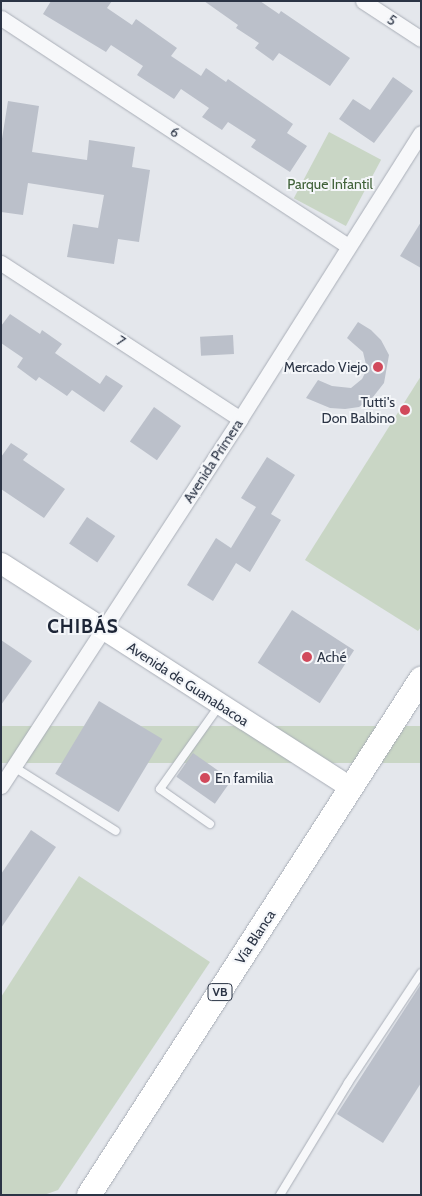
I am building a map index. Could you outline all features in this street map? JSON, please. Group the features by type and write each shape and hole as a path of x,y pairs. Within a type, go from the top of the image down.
{"main road":[{"name":"Vía Blanca","path":"88,1195 421,679"}],"street":[{"name":"5","path":"363,1 421,39"},
{"name":"6","path":"1,18 348,246"},
{"name":"Avenida Primera","path":"1,786 240,419 421,133"},
{"name":"7","path":"1,264 240,419"},
{"name":"Avenida de Guanabacoa","path":"1,563 351,788"}],"lane":[{"path":"210,824 160,789 220,705"},
{"path":"14,767 116,831"},
{"path":"280,1195 348,1083 421,973"}],"green space":[{"name":"Parque Infantil","path":"329,132 381,160 346,226 294,198"},
{"path":"421,376 421,627 418,631 305,560"},
{"path":"1,726 421,726 421,763 1,763"},
{"path":"79,876 210,962 58,1190 44,1195 1,1195 1,997"}],"building":[{"path":"51,1 112,1 107,8 132,25 136,19 177,48 171,56 201,76 206,68 226,82 228,79 293,124 287,133 307,146 290,172 251,147 256,140 228,122 222,130 202,117 209,108 181,89 174,99 137,75 143,66 111,45 106,52 43,14"},
{"path":"204,1 260,1 279,14 281,11 350,58 330,86 279,53 273,61 255,48 259,43 236,28 238,25"},
{"path":"393,77 413,91 374,143 339,119 353,99 370,110"},
{"path":"8,101 39,106 32,152 87,160 89,140 135,147 132,167 150,170 139,242 118,239 114,264 67,257 73,224 98,228 104,195 28,183 23,215 1,212 1,145"},
{"path":"421,222 421,268 400,256"},
{"path":"10,314 40,334 42,330 62,344 55,353 100,384 106,375 123,386 104,412 72,390 67,396 39,377 36,381 17,367 23,358 1,343 1,326"},
{"name":"Mercado Viejo","path":"358,322 371,330 381,340 389,355 384,383 373,397 359,407 345,409 330,408 306,398 318,380 332,386 351,388 362,379 367,369 363,352 347,338"},
{"path":"233,335 234,354 201,356 200,337"},
{"path":"154,407 181,426 157,460 130,441"},
{"path":"11,443 28,454 23,460 65,489 44,518 1,489 1,457"},
{"path":"267,457 295,475 271,514 281,520 250,572 236,563 213,601 187,585 216,538 231,548 256,507 241,498"},
{"path":"87,517 115,536 97,563 69,544"},
{"name":"Aché","path":"292,610 354,650 320,703 258,663"},
{"path":"1,640 32,661 1,705"},
{"path":"99,701 162,739 119,812 55,774"},
{"name":"En familia","path":"193,753 232,780 215,804 176,777"},
{"path":"31,830 56,847 1,928 1,874"},
{"path":"421,984 421,1083 383,1143 337,1114"}],"place":[{"name":"Mercado Viejo","path":"378,367"},
{"name":"Tutti's Don Balbino","path":"405,410"},
{"name":"Aché","path":"307,657"},
{"name":"En familia","path":"205,778"}],"district":[{"name":"CHIBÁS","path":"83,627"}]}
